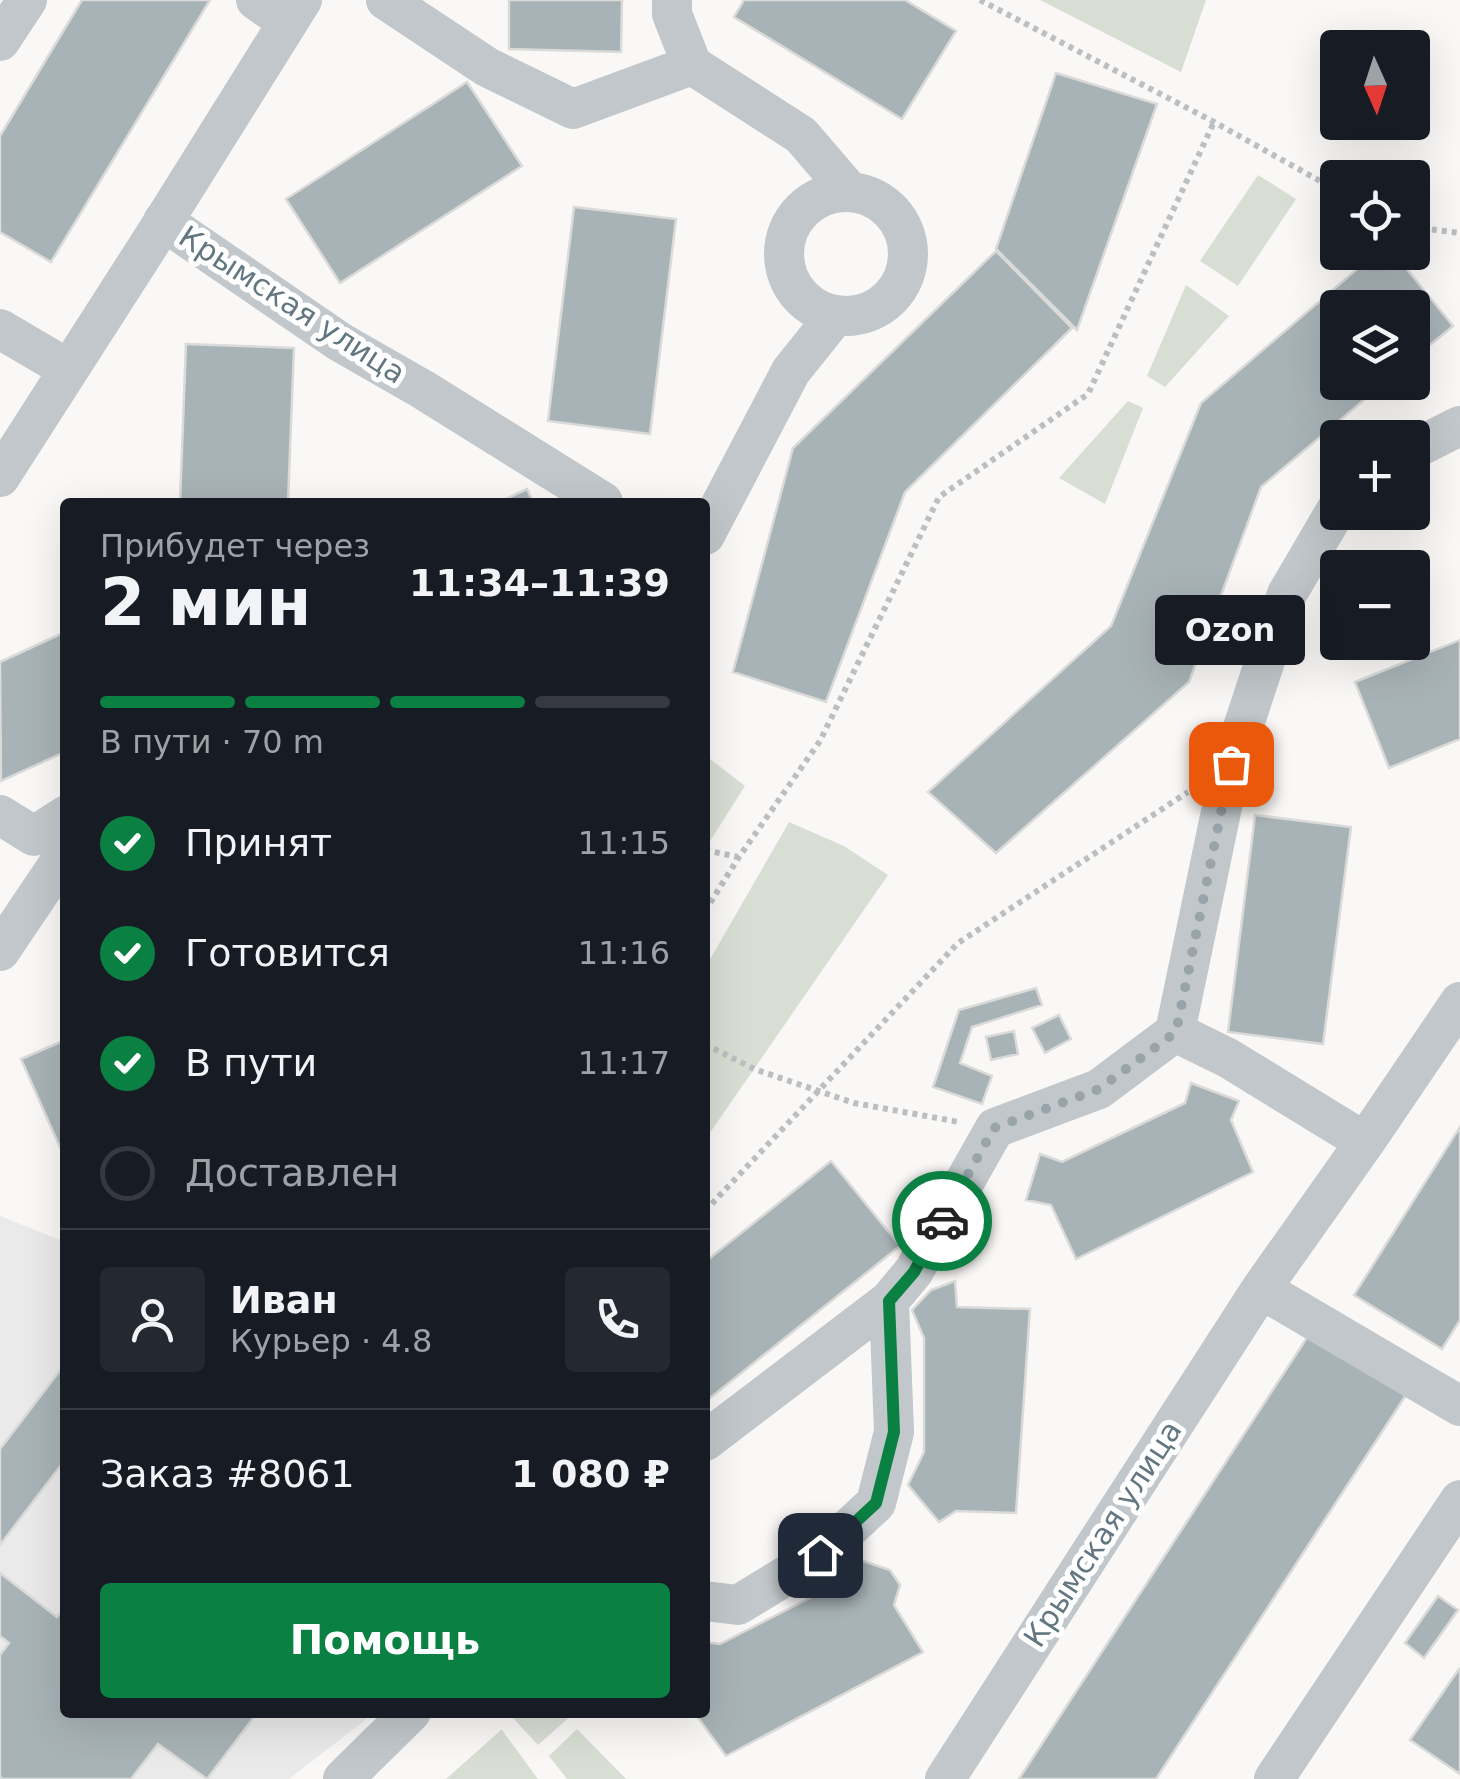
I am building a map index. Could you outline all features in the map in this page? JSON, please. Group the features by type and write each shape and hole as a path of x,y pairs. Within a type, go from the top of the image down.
{"street":[{"path":"0,40 26,0"},
{"path":"386,0 487,67 573,110 692,65"},
{"path":"672,0 672,14 692,65 802,135 849,192"},
{"name":"Крымская улица","path":"0,476 163,222 282,8"},
{"path":"828,194 869,195 900,221 907,240 908,260 903,279 892,296 876,308 856,315 836,315 816,309 800,296 788,278 784,258 786,237 794,218 809,203 828,194"},
{"name":"Крымская улица","path":"163,222 340,342 597,498"},
{"path":"710,525 791,370 836,315"},
{"path":"0,329 68,369"},
{"path":"1430,441 1460,426"},
{"path":"710,1437 889,1301 914,1272 994,1128 1099,1089 1176,1032 1231,764 1287,594 1325,530"},
{"path":"0,814 57,841 0,951"},
{"name":"Крымская улица","path":"944,1779 1261,1290 1460,1002"},
{"path":"1176,1032 1228,1058 1365,1142"},
{"path":"1261,1290 1460,1406"},
{"path":"710,1601 738,1604 820,1555 876,1503 894,1432 889,1301"},
{"path":"1274,1779 1460,1500"},
{"path":"343,1779 405,1718"}],"path":[{"path":"980,0 1320,181"},
{"path":"710,903 820,741 939,498 1088,394 1214,122"},
{"path":"1430,229 1460,233"},
{"path":"710,1206 958,944 1231,764"},
{"path":"710,851 739,857"},
{"path":"710,1047 754,1069 854,1103 994,1128"}],"shaded area":[{"path":"1040,0 1206,0 1181,72"},
{"path":"1258,175 1296,199 1238,286 1200,261"},
{"path":"1186,285 1229,316 1165,387 1147,376"},
{"path":"1128,401 1143,408 1105,504 1059,478"},
{"path":"710,759 745,786 710,841"},
{"path":"789,822 844,846 888,875 710,1133 710,959"},
{"path":"0,1216 60,1240 60,1718 368,1718 289,1779 0,1779"},
{"path":"513,1718 568,1718 538,1745"},
{"path":"577,1729 626,1779 567,1779 549,1756"},
{"path":"501,1730 538,1779 446,1779"}],"building":[{"path":"82,0 210,0 51,262 0,232 0,136"},
{"path":"509,0 622,0 621,52 509,49"},
{"path":"744,0 905,0 956,31 902,119 734,17"},
{"path":"1056,73 1157,104 1077,330 996,249"},
{"path":"467,82 522,166 340,283 286,199"},
{"path":"574,207 676,219 650,434 548,421"},
{"path":"996,251 1072,328 905,492 826,702 733,672 793,448"},
{"path":"1356,270 1408,270 1424,290 1333,290"},
{"path":"1430,298 1453,326 1430,345"},
{"path":"1320,301 1320,400 1364,400 1340,420 1320,420 1320,437 1261,487 1189,682 996,853 928,792 1111,626 1201,403"},
{"path":"186,344 294,348 288,498 180,498"},
{"path":"527,489 531,498 508,498"},
{"path":"60,634 60,754 1,781 0,662"},
{"path":"1460,640 1460,739 1389,768 1355,682 1410,660 1430,660 1430,652"},
{"path":"1255,815 1351,827 1323,1044 1228,1032"},
{"path":"1036,988 1042,1005 972,1027 960,1063 992,1076 982,1104 933,1087 959,1010"},
{"path":"1059,1015 1071,1039 1045,1053 1032,1028"},
{"path":"1014,1031 1018,1054 991,1060 986,1037"},
{"path":"60,1042 60,1147 21,1059"},
{"path":"1191,1083 1239,1101 1231,1120 1253,1172 1076,1259 1051,1205 1026,1200 1040,1154 1062,1162 1185,1103"},
{"path":"1460,1127 1460,1320 1442,1349 1354,1295"},
{"path":"831,1161 900,1246 710,1398 710,1258"},
{"path":"955,1281 957,1307 1030,1309 1016,1513 956,1511 939,1522 908,1485 924,1452 924,1338 912,1310 931,1290"},
{"path":"1310,1333 1406,1395 1156,1779 1019,1779"},
{"path":"60,1371 60,1467 0,1545 0,1449"},
{"path":"854,1558 890,1570 900,1585 894,1605 923,1652 726,1756 698,1718 710,1718 710,1643 720,1644 833,1586"},
{"path":"0,1573 57,1617 60,1613 60,1718 253,1718 207,1779 158,1744 131,1779 3,1779 0,1655 9,1643 0,1636"},
{"path":"1438,1596 1458,1610 1424,1658 1405,1643"},
{"path":"1460,1670 1460,1774 1410,1740"}],"way so far":[{"path":"942,1221 994,1128 1099,1089 1176,1032 1231,764"}],"place":[{"name":"Ozon","path":"1231,764"}],"route":[{"path":"820,1555 876,1503 894,1432 889,1301 914,1272 942,1221"}]}
